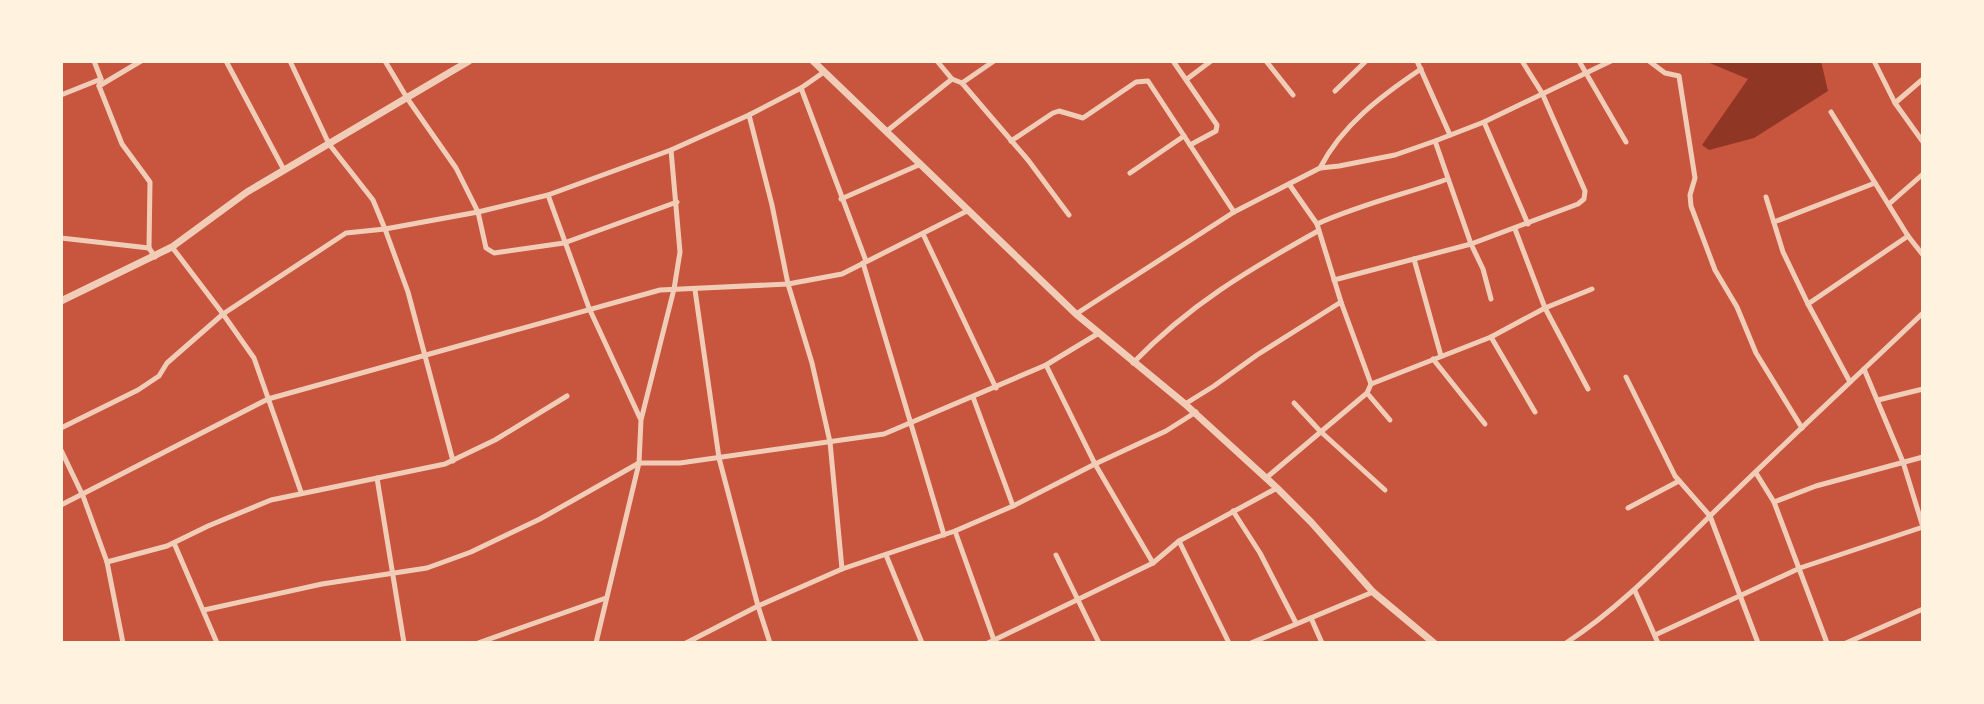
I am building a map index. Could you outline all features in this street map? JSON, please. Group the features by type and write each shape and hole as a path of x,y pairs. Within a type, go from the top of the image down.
{"street":[{"path":"94,61 122,144 150,182 149,248 155,257"},
{"path":"61,95 100,83 141,61"},
{"path":"226,61 284,170"},
{"path":"290,61 329,145 373,200 385,229 408,292 453,461"},
{"path":"385,61 407,98 456,168 478,212 486,248 494,253 564,243 677,202"},
{"path":"61,301 172,247 247,192 469,61"},
{"path":"937,61 952,79 962,83 1012,141 1069,215"},
{"path":"962,83 994,61"},
{"path":"1173,61 1217,124 1218,129 1190,145"},
{"path":"1187,79 1212,61"},
{"path":"1266,61 1293,95"},
{"path":"1335,91 1366,61"},
{"path":"1417,61 1450,135"},
{"path":"1334,280 1471,244 1528,224 1578,204 1584,199 1585,191 1542,93 1522,61"},
{"path":"1579,61 1626,142"},
{"path":"1076,314 1234,212 1320,168 1395,155 1435,141 1484,122 1611,61"},
{"path":"1649,61 1665,73 1679,76 1695,177 1690,195 1691,206 1715,270 1737,307 1756,353 1802,428"},
{"path":"1874,61 1895,103 1923,142"},
{"path":"816,62 1076,314 1196,412 1311,522 1373,592 1434,643"},
{"path":"1320,168 1330,148 1356,119 1387,92 1421,69"},
{"path":"61,428 138,390 159,376 167,363 223,314 346,233 385,229 478,212 548,195 671,150 749,115 801,88 824,72"},
{"path":"887,131 952,79"},
{"path":"1895,103 1923,79"},
{"path":"1012,141 1053,113 1059,111 1083,118 1136,82 1148,81 1234,212"},
{"path":"801,88 864,262 944,535"},
{"path":"1831,112 1908,236 1923,254"},
{"path":"749,115 772,205 788,285 812,363 830,442 842,569"},
{"path":"1484,122 1528,224"},
{"path":"1130,173 1184,136"},
{"path":"1435,141 1471,244 1483,269 1491,299"},
{"path":"596,643 639,463 641,420 674,289 680,252 671,150"},
{"path":"841,199 921,164"},
{"path":"1889,204 1923,174"},
{"path":"1317,224 1347,210 1402,195 1448,178"},
{"path":"1774,222 1875,183"},
{"path":"1266,478 1367,393 1371,384 1341,302 1317,224 1289,184"},
{"path":"548,195 589,308 641,420"},
{"path":"1766,197 1783,252 1850,382"},
{"path":"61,505 268,399 660,290 788,285 842,274 968,210"},
{"path":"1515,229 1545,308 1588,389"},
{"path":"1133,363 1199,303 1245,272 1318,231"},
{"path":"923,234 996,388"},
{"path":"1808,304 1908,236"},
{"path":"61,238 149,248"},
{"path":"172,247 254,358 301,492"},
{"path":"1414,259 1441,356"},
{"path":"1371,384 1492,337 1545,308 1592,289"},
{"path":"695,290 719,458 770,643"},
{"path":"1185,404 1341,302"},
{"path":"1566,643 1635,591 1923,313"},
{"path":"204,610 322,584 427,568 471,552 540,519 639,463 680,463 884,434 1046,365 1099,333"},
{"path":"1492,337 1535,412"},
{"path":"1433,359 1485,424"},
{"path":"1046,365 1096,464 1153,563"},
{"path":"1655,635 1800,568 1923,527 1903,462 1864,369"},
{"path":"1626,377 1679,481 1710,516 1758,643"},
{"path":"1878,400 1923,389"},
{"path":"1367,393 1390,420"},
{"path":"107,562 174,543 271,500 453,461 495,440 567,396"},
{"path":"973,397 1013,506"},
{"path":"1294,403 1320,431 1385,490"},
{"path":"686,643 758,606 842,569 955,531 1013,506 1166,431 1196,412"},
{"path":"61,450 83,496 107,562 123,643"},
{"path":"1774,502 1815,486 1923,457"},
{"path":"1756,473 1774,502 1827,643"},
{"path":"377,478 404,643"},
{"path":"1628,508 1679,481"},
{"path":"955,531 992,642 1153,563 1179,541 1277,488"},
{"path":"1233,511 1260,553 1296,623"},
{"path":"1179,541 1229,643"},
{"path":"174,543 218,643"},
{"path":"886,555 922,643"},
{"path":"1056,555 1099,643"},
{"path":"1635,591 1658,643"},
{"path":"1251,643 1373,592"},
{"path":"478,643 607,598"},
{"path":"1846,643 1923,609"},
{"path":"1311,618 1322,643"}],"shaded area":[{"path":"1705,61 1821,61 1828,91 1754,138 1709,150 1702,145 1748,79"}]}
